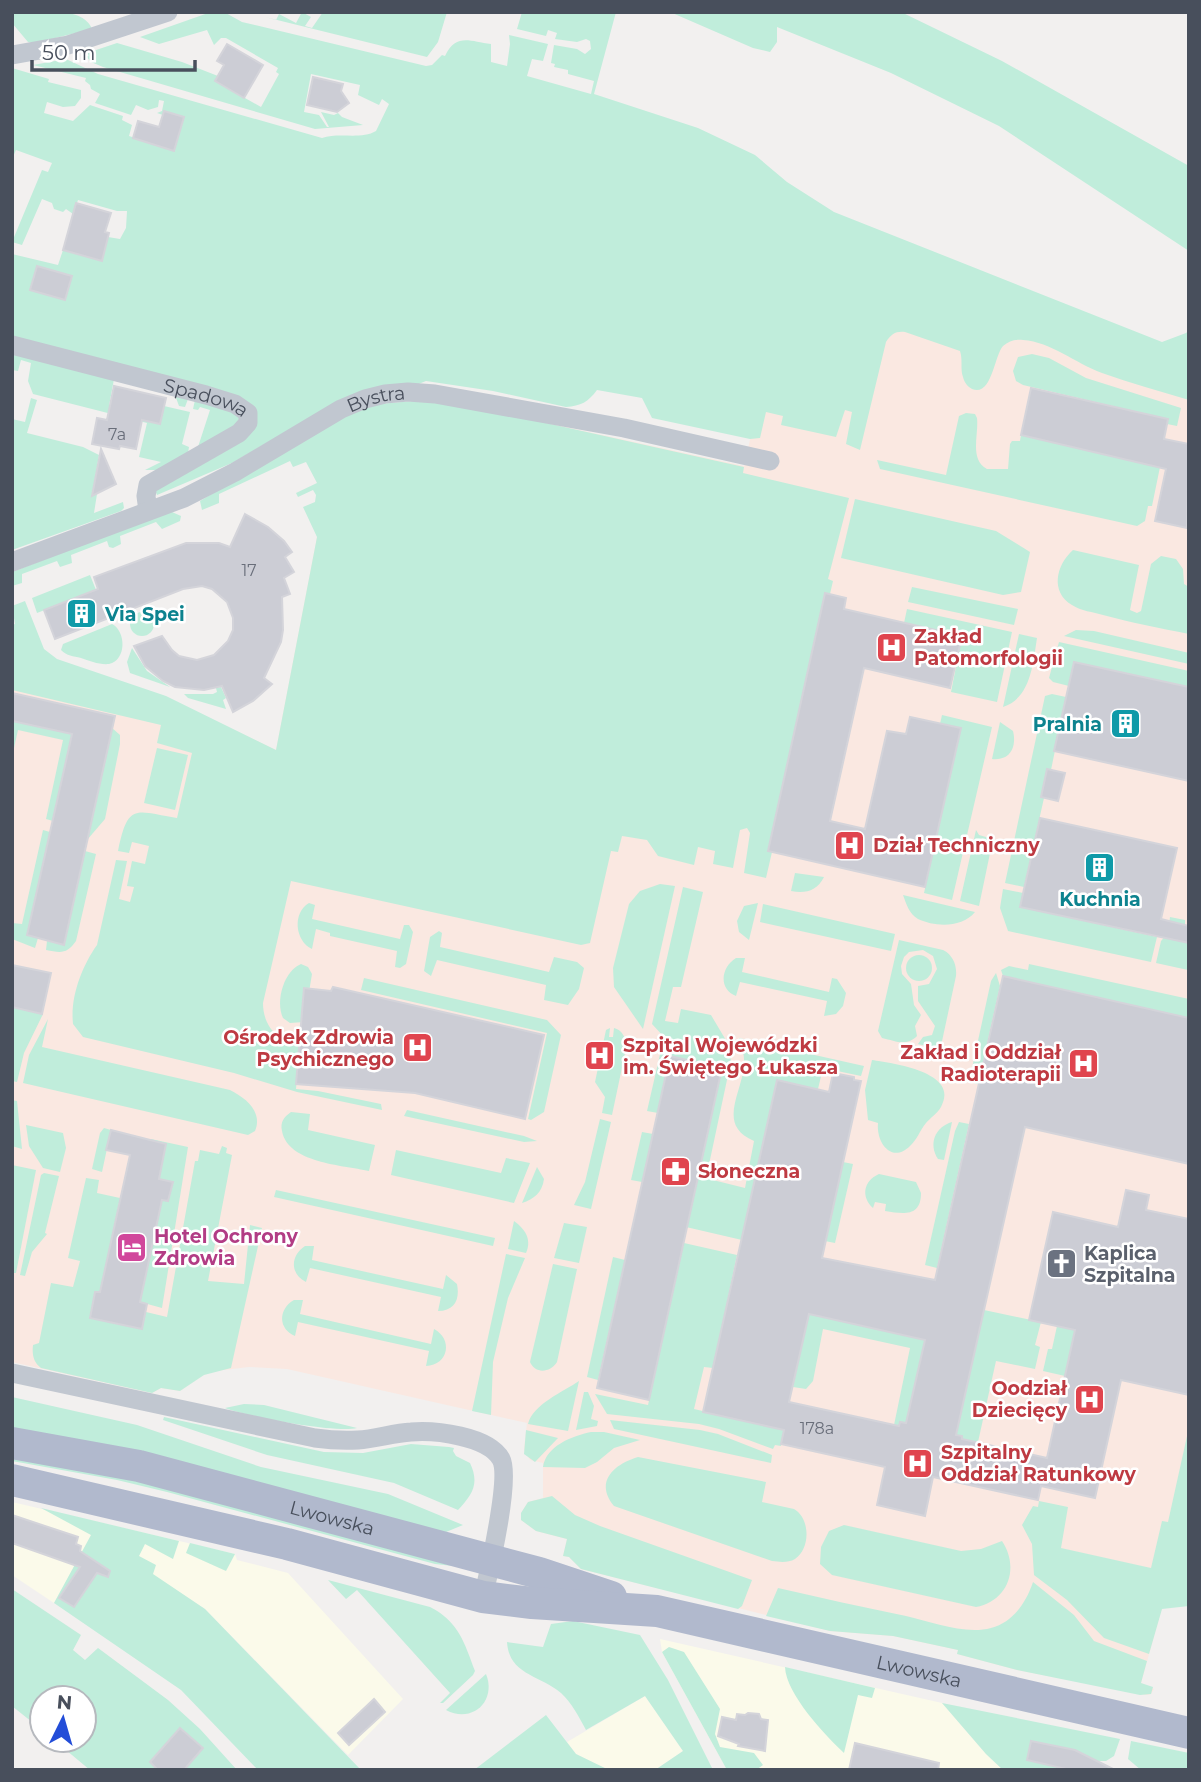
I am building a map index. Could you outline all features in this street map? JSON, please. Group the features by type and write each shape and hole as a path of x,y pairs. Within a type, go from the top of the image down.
{"main road":[{"name":"Lwowska","path":"12,1443 139,1466 539,1573 648,1610 1189,1733"},
{"name":"Lwowska","path":"12,1480 277,1542 484,1597 533,1603 648,1610"}],"street":[{"path":"12,55 68,45 168,12"},
{"name":"Spadowa","path":"12,345 206,395 235,404 248,412 248,423 239,433 148,485 148,511"},
{"name":"Bystra","path":"12,562 184,498 235,472 341,409 385,394 435,394 624,428 770,461"},
{"path":"12,1373 315,1438 360,1440 412,1432 434,1432 479,1442 496,1453 504,1467 484,1597"}],"shaded area":[{"name":"Szpital Wojewódzki im. Świętego Łukasza","path":"846,237 1189,377 1189,1602 1165,1597 1141,1683 1154,1689 1147,1695 1017,1670 957,1654 958,1650 893,1636 830,1631 581,1569 569,1557 563,1556 567,1539 536,1531 521,1520 521,1513 528,1502 543,1498 543,1463 530,1460 524,1450 527,1423 287,1369 249,1367 215,1371 203,1375 180,1391 161,1388 152,1393 12,1362 12,652 163,696 276,750 322,511 501,413 744,466 757,409"},
{"path":"12,1502 235,1554 237,1560 288,1573 403,1699 348,1755 205,1609 92,1535 54,1603 12,1575"},
{"path":"660,1639 942,1703 1003,1770 727,1770 662,1652"},
{"path":"645,1696 683,1751 655,1770 609,1770 576,1754 567,1742"}],"green space":[{"path":"12,12 69,13 87,21 92,29 35,43 28,42 12,23"},
{"path":"211,12 224,12 242,22 426,66 432,65 442,55 445,56 459,41 470,40 491,44 491,62 507,66 509,35 548,44 543,61 532,59 527,76 591,94 594,81 568,74 568,70 554,67 555,64 551,63 554,45 577,49 585,54 591,49 590,41 555,39 557,33 548,30 546,36 517,29 522,12 616,12 594,94 698,128 755,155 787,182 834,212 1162,342 1189,330 1189,400 1102,373 1053,349 1020,340 1003,346 988,382 979,390 972,389 964,379 960,351 899,332 886,342 860,450 846,444 852,412 845,410 836,437 781,425 783,416 766,412 760,438 750,439 652,418 642,398 597,390 584,403 566,407 493,391 426,381 411,387 342,399 232,463 157,495 155,490 254,419 12,342 12,254 58,265 63,250 101,261 108,237 120,239 126,228 127,211 117,211 78,200 73,214 66,209 63,212 54,209 52,203 42,199 22,245 12,242 42,170 48,172 52,163 16,150 12,159 12,68 49,79 48,82 81,90 81,98 75,106 63,107 47,102 44,113 73,121 90,105 123,116 122,120 132,125 129,136 173,150 184,118 165,112 163,115 157,113 162,111 164,101 159,100 158,107 148,110 136,105 131,115 95,103 100,94 91,89 85,81 86,78 33,65 66,59 98,74 322,138 364,135 376,131 389,104 382,99 379,105 358,95 360,85 311,74 304,112 319,115 327,127 321,112 334,115 338,113 363,125 315,129 103,67 91,62 84,54 117,43 182,62 218,76 215,81 261,107 279,74 276,72 278,68 226,38 221,38 214,45 207,30 159,44 140,37"},
{"path":"302,12 311,17 305,26 312,28 323,12 447,12 438,42 427,57 276,20 279,14 296,23"},
{"path":"670,12 901,12 1002,61 1189,166 1189,251 999,126 891,73 777,27 777,42 770,52 753,48"},
{"path":"12,351 224,404 244,420 197,450 210,410 200,407 198,410 193,409 195,400 188,399 185,407 179,406 175,395 114,379 109,406 148,414 147,421 159,424 164,406 190,412 182,444 189,447 188,453 158,470 145,470 161,462 139,457 147,423 33,394 28,381 31,363 21,360 18,371 12,370"},
{"path":"1032,354 1049,358 1086,378 1181,408 1177,426 1167,424 1168,419 1023,385 1016,381 1013,371 1018,357"},
{"path":"31,398 37,400 27,433 83,447 99,455 92,495 97,494 94,513 123,502 124,508 12,550 12,419 25,422"},
{"path":"425,400 501,413 744,467 743,473 849,498 828,579 833,581 830,594 826,593 768,851 772,852 766,878 744,873 750,833 747,828 740,830 733,868 713,864 715,851 698,847 694,865 658,856 647,840 622,836 618,852 611,851 590,943 581,945 291,881 263,1003 265,1018 272,1031 284,1039 300,1041 296,1089 381,1104 382,1110 297,1092 234,1073 83,1037 73,1024 73,1003 86,962 97,945 116,860 127,861 119,899 130,902 134,887 127,886 132,861 145,864 149,846 132,842 129,853 118,851 126,824 130,817 143,812 177,818 192,753 157,743 161,725 12,690 12,625 15,624 12,606 25,601 44,649 57,659 166,696 276,750 317,537 303,507 315,502 316,495 313,490 298,497 296,493 317,483 306,462 293,467 290,461 219,494 219,503 202,510 200,501 339,418 379,404"},
{"path":"966,413 975,414 977,418 976,453 981,465 987,469 1008,469 1010,444 1012,441 1020,441 1021,435 1160,467 1152,506 1148,506 1145,521 1137,526 880,469 877,460 946,475 959,416"},
{"path":"855,499 996,531 1030,552 1021,592 1003,595 841,558"},
{"path":"172,512 181,516 180,521 162,529 156,522 120,536 121,544 113,548 109,547 107,541 71,555 72,563 60,567 57,561 22,574 22,583 12,586 12,572"},
{"path":"1073,550 1139,565 1130,610 1137,613 1141,611 1151,564 1161,556 1176,559 1183,569 1184,584 1189,587 1189,634 1083,610 1065,600 1058,586 1059,571"},
{"path":"90,575 96,590 37,613 32,598"},
{"path":"912,587 1018,609 1014,625 908,602"},
{"path":"907,609 1012,632 997,702 951,692 962,636 904,623"},
{"path":"142,612 151,615 154,624 151,633 142,636 133,633 130,624 133,615"},
{"path":"112,624 122,639 122,651 115,661 109,664 98,663 70,656 61,650 63,644"},
{"path":"1076,630 1094,631 1189,653 1189,664 1064,636"},
{"path":"1019,634 1037,638 1032,668 1020,696 1003,707"},
{"path":"1059,642 1189,671 1189,687 1075,662 1069,686 1053,682 1049,678"},
{"path":"132,648 147,671 170,687 130,673 127,662"},
{"path":"221,687 226,698 223,700 226,709 188,698 184,694 213,694 217,692 216,688"},
{"path":"1052,694 1066,697 1051,770 1047,770 1041,797 1044,798 1024,887 1005,883 1045,696"},
{"path":"942,715 992,727 952,900 924,893 961,729 940,724"},
{"path":"12,721 72,734 53,821 46,819 63,740 18,730 12,757"},
{"path":"1000,722 1013,731 1013,747 1003,758 992,759"},
{"path":"112,728 120,735 120,744 105,819 87,840"},
{"path":"157,748 188,755 175,810 144,803"},
{"path":"43,830 50,832 27,935 38,938 35,948 12,939 12,923 22,924"},
{"path":"976,830 979,835 993,839 979,906 960,901"},
{"path":"85,851 96,854 76,941 63,951 46,950 47,941 63,945"},
{"path":"795,873 824,877 814,888 806,892 796,892 791,891"},
{"path":"660,884 675,886 643,1029 614,987 613,968 629,904 640,891"},
{"path":"683,887 703,892 681,987 673,987 665,1021 678,1023 681,1009 711,1015 727,1042 731,1061 707,1174 709,1179 745,1188 754,1141 736,1127 734,1118 744,1066 739,1038 864,1066 861,1076 823,1068 818,1089 777,1081 742,1240 686,1227 722,1068 670,1057 658,1113 647,1111 664,1037 652,1024"},
{"path":"1003,889 1023,893 1020,907 1157,937 1151,962 1008,931 1000,908"},
{"path":"903,895 975,912 956,923 932,924 915,917"},
{"path":"309,903 315,905 312,919 400,939 404,925 409,925 413,932 406,964 400,968 395,967 397,951 330,936 330,933 316,929 312,949 302,940 298,927 300,913"},
{"path":"758,903 749,940 739,932 737,921 744,906"},
{"path":"763,904 895,934 891,951 760,922"},
{"path":"1170,917 1185,920 1185,925 1175,940 1189,943 1188,970 1156,963 1161,941 1168,933"},
{"path":"439,931 442,933 440,947 549,972 554,957 577,962 584,968 579,989 568,1005 544,1000 546,985 437,960 431,976 424,971 430,937"},
{"path":"899,940 943,950 955,964 956,976 941,1046 938,1049 918,1044 923,1037 932,1035 935,1026 918,1001 918,986 929,984 937,969 933,956 923,950 909,952 901,966 902,974 911,984 914,1005 921,1015 915,1026 917,1036 901,1042 882,1038 878,1031"},
{"path":"919,955 928,959 932,968 928,977 919,981 910,977 906,968 910,959"},
{"path":"736,958 745,958 742,972 829,992 832,978 837,979 846,993 843,1006 836,1014 824,1016 827,1001 740,982 736,996 726,988 724,978 727,967"},
{"path":"301,964 308,967 312,974 304,1022 290,1023 283,1018 281,995 290,973"},
{"path":"1029,964 1189,999 1189,1018 1003,976 1001,970 1009,966 1028,970"},
{"path":"996,973 1000,986 978,1084 969,1082 991,981"},
{"path":"364,978 547,1020 561,1035 544,1112 531,1120 528,1119 547,1033 361,990"},
{"path":"12,1007 43,1014 24,1053 17,1082 12,1081"},
{"path":"48,1019 42,1047 230,1090 252,1106 257,1118 255,1131 248,1135 23,1083 29,1055"},
{"path":"610,1028 609,1037 613,1037 614,1028 617,1029 623,1034 627,1044 612,1115 602,1113 605,1097 595,1082 606,1030"},
{"path":"872,1060 922,1072 941,1085 945,1095 938,1112 926,1123 912,1144 897,1153 886,1149 880,1138 878,1123 868,1120 865,1090"},
{"path":"12,1100 17,1101 22,1149 12,1146"},
{"path":"407,1110 537,1141 524,1142 404,1116"},
{"path":"291,1112 310,1114 308,1130 375,1145 369,1171 318,1161 294,1150 286,1142 282,1131 283,1120"},
{"path":"600,1119 611,1122 591,1209 574,1205 585,1182"},
{"path":"952,1122 944,1160 938,1159 934,1148 935,1137 941,1128"},
{"path":"959,1122 969,1124 937,1268 925,1265"},
{"path":"26,1125 63,1133 66,1148 60,1172 43,1168 29,1146"},
{"path":"104,1128 111,1130 102,1172 92,1169 100,1133"},
{"path":"642,1132 653,1134 642,1182 631,1180"},
{"path":"151,1139 188,1147 162,1308 140,1302 162,1200 168,1201 172,1182 159,1179 166,1144"},
{"path":"222,1146 227,1148 226,1153 232,1155 208,1281 244,1284 250,1225 262,1228 231,1368 204,1375 180,1391 161,1388 152,1393 41,1368 34,1358 33,1345 39,1343 51,1283 73,1287 80,1261 68,1258 86,1178 99,1180 97,1193 120,1198 100,1292 95,1292 90,1318 142,1329 146,1312 167,1317 195,1161 198,1161 200,1150 219,1154"},
{"path":"396,1150 501,1173 506,1158 530,1163 514,1203 391,1175"},
{"path":"843,1162 853,1164 835,1243 825,1241"},
{"path":"12,1165 36,1170 16,1273 12,1273"},
{"path":"537,1167 544,1179 541,1188 534,1197 522,1203"},
{"path":"44,1173 59,1176 45,1233 47,1234 32,1252 25,1276 20,1275 41,1175"},
{"path":"879,1174 916,1182 921,1193 915,1210 905,1213 885,1211 886,1204 875,1202 873,1208 869,1204 865,1194 867,1185"},
{"path":"276,1190 495,1238 493,1246 274,1197"},
{"path":"514,1221 526,1235 526,1253 508,1249"},
{"path":"564,1223 587,1227 579,1263 554,1258"},
{"path":"684,1243 737,1255 713,1368 704,1367 694,1409 784,1430 781,1446 775,1445 773,1449 699,1424 607,1414 595,1394 648,1405"},
{"path":"305,1246 314,1246 312,1260 443,1289 446,1275 457,1284 457,1299 449,1309 438,1311 441,1297 310,1268 306,1282 297,1274 294,1265 297,1255"},
{"path":"506,1254 525,1258 508,1298 493,1362 491,1415 472,1411"},
{"path":"613,1257 625,1260 598,1380 587,1377"},
{"path":"553,1264 577,1269 557,1362 543,1371 535,1369 530,1362"},
{"path":"294,1300 303,1300 300,1314 431,1344 434,1329 444,1339 446,1351 440,1361 426,1366 429,1351 298,1322 295,1336 285,1329 282,1319 285,1308"},
{"path":"984,1310 1041,1322 1035,1345 1040,1347 1035,1369 996,1361 978,1442 956,1435"},
{"path":"809,1314 925,1340 906,1423 894,1425 910,1348 823,1329 813,1381 806,1389 793,1387"},
{"path":"1057,1326 1075,1330 1065,1376 1043,1371"},
{"path":"579,1381 568,1431 528,1424 536,1410"},
{"path":"584,1392 588,1392 594,1406 591,1419 598,1421 597,1426 576,1430"},
{"path":"12,1397 137,1425 261,1467 388,1494 463,1525 446,1532 437,1531 12,1429"},
{"path":"244,1404 264,1405 357,1428 291,1423 225,1408"},
{"path":"164,1417 324,1452 363,1453 411,1444 454,1448 456,1456 470,1463 474,1477 473,1489 458,1510 394,1483 267,1455 163,1420"},
{"path":"610,1420 718,1434 772,1455 771,1463 614,1429"},
{"path":"1189,1427 1189,1606 1162,1609 1149,1654 1104,1638 1067,1600 1034,1575 1032,1544 1022,1525 1033,1506 1038,1507 1039,1501 1068,1507 1061,1548 1151,1568 1162,1521 1168,1522"},
{"path":"526,1430 558,1438 535,1462 524,1454"},
{"path":"591,1432 640,1440 614,1448 585,1468 543,1467 554,1448 568,1439"},
{"path":"12,1454 103,1471 453,1566 435,1564 117,1480 12,1461"},
{"path":"638,1457 766,1482 762,1502 794,1509 803,1519 806,1526 804,1548 795,1559 772,1561 614,1506 606,1489 609,1475 621,1464"},
{"path":"552,1496 575,1515 600,1526 752,1580 742,1606 738,1609 581,1569 569,1557 563,1556 567,1539 536,1531 521,1520 521,1513 528,1502"},
{"path":"41,1508 179,1541 173,1559 145,1544 139,1556 156,1565 153,1574 205,1609 361,1770 258,1770 181,1690 54,1603 91,1535"},
{"path":"844,1525 961,1551 981,1549 1002,1541 1010,1562 1008,1582 996,1598 976,1607 832,1575 820,1564 821,1547 829,1531"},
{"path":"190,1543 235,1554 226,1571 186,1553"},
{"path":"328,1580 430,1607 440,1613 459,1634 475,1671 473,1675 440,1703 450,1693 357,1590 346,1599"},
{"path":"1033,1582 1074,1615 1094,1641 1147,1661 1141,1683 1153,1687 1151,1694 1140,1695 1017,1670 957,1654 958,1650 893,1636 830,1631 766,1616 778,1588 948,1627 981,1630 999,1625 1012,1616 1027,1597"},
{"path":"12,1589 81,1635 73,1650 85,1660 98,1648 168,1700 200,1729 237,1770 90,1770 71,1754 98,1754 98,1684 28,1684 28,1719 12,1706"},
{"path":"573,1621 640,1635 668,1680 713,1770 655,1770 683,1751 645,1696 586,1730 561,1693 519,1668 513,1661 507,1642 543,1647 551,1624"},
{"path":"669,1647 684,1652 720,1709 715,1734 720,1747 754,1753 763,1765 756,1770 727,1770 662,1652"},
{"path":"785,1667 875,1688 872,1698 858,1695 844,1753 799,1701 787,1678"},
{"path":"486,1674 488,1693 480,1707 465,1714 446,1710"},
{"path":"942,1703 1120,1739 1114,1756 1106,1761 1097,1761 1093,1770 1003,1770"},
{"path":"546,1715 576,1754 609,1770 474,1770"},
{"path":"1131,1741 1189,1753 1189,1770 1141,1770 1128,1759"}],"building":[{"path":"227,44 263,65 244,98 215,81 224,65 217,61"},
{"path":"313,77 343,84 341,91 349,103 337,112 307,105"},
{"path":"164,111 184,117 174,151 133,138 138,121 159,127"},
{"path":"76,203 111,213 105,232 109,233 102,261 63,250"},
{"path":"37,266 72,276 65,300 30,290"},
{"path":"114,386 166,398 160,424 142,420 136,449 92,444 97,418 107,420"},
{"path":"1031,388 1168,419 1164,439 1189,444 1187,528 1155,521 1166,469 1021,435"},
{"path":"101,449 116,484 92,496"},
{"name":"Via Spei","path":"245,514 268,527 284,541 292,552 285,557 294,572 284,578 290,594 282,597 281,642 264,678 272,684 253,701 233,712 222,686 204,690 175,687 145,666 134,646 162,636 179,656 197,660 214,655 228,641 233,630 233,618 227,602 212,589 202,586 183,589 55,639 44,610 98,589 94,577 186,543 219,543 230,547"},
{"path":"825,593 846,598 844,609 962,636 950,688 864,668 830,821 865,829 887,731 906,734 910,717 961,728 925,887 768,851"},
{"name":"Pralnia","path":"1074,662 1189,687 1189,781 1054,751"},
{"path":"12,693 115,716 64,945 27,935 72,734 12,721"},
{"path":"1047,769 1065,773 1058,801 1041,797"},
{"name":"Kuchnia","path":"1040,818 1177,848 1161,919 1189,926 1189,943 1020,907"},
{"path":"12,965 51,973 42,1014 12,1007"},
{"path":"1003,976 1189,1018 1189,1164 1025,1127 956,1435 962,1436 962,1439 1047,1458 1075,1330 1029,1320 1053,1212 1118,1227 1126,1190 1149,1195 1146,1210 1189,1219 1189,1395 1121,1380 1095,1498 1041,1486 1038,1500 933,1477 925,1516 877,1505 885,1467 781,1444 784,1430 703,1412 777,1080 829,1092 833,1073 861,1081 822,1258 935,1280","holes":["809,1314 925,1340 906,1423 900,1422 899,1426 789,1402"]},
{"path":"333,987 544,1035 525,1119 415,1093 296,1084 304,988 331,991"},
{"path":"670,1056 722,1068 649,1400 597,1388"},
{"name":"Hotel Ochrony Zdrowia","path":"111,1130 166,1144 159,1179 173,1182 168,1201 162,1200 140,1302 147,1304 142,1329 90,1318 95,1292 100,1292 130,1155 106,1150"},
{"path":"12,1515 78,1537 76,1544 81,1546 80,1551 110,1571 108,1577 97,1573 74,1607 59,1598 80,1567 12,1543"},
{"path":"374,1699 385,1712 349,1745 338,1733"},
{"path":"737,1714 759,1714 761,1719 768,1720 765,1751 738,1746 739,1744 718,1736 722,1717 736,1720"},
{"path":"180,1728 203,1748 184,1770 158,1770 150,1762"},
{"path":"1031,1741 1075,1750 1115,1770 1070,1770 1027,1760"},
{"path":"855,1743 939,1763 938,1770 849,1770"}],"place":[{"name":"Via Spei","path":"82,614"},
{"name":"Zakład Patomorfologii","path":"891,647"},
{"name":"Pralnia","path":"1125,724"},
{"name":"Dział Techniczny","path":"850,845"},
{"name":"Kuchnia","path":"1100,868"},
{"name":"Ośrodek Zdrowia Psychicznego","path":"417,1048"},
{"name":"Szpital Wojewódzki im. Świętego Łukasza","path":"600,1056"},
{"name":"Zakład i Oddział Radioterapii","path":"1084,1063"},
{"name":"Słoneczna","path":"675,1171"},
{"name":"Hotel Ochrony Zdrowia","path":"131,1247"},
{"name":"Kaplica Szpitalna","path":"1061,1264"},
{"name":"Oodział Dziecięcy","path":"1090,1399"},
{"name":"Szpitalny Oddział Ratunkowy","path":"918,1463"}]}
